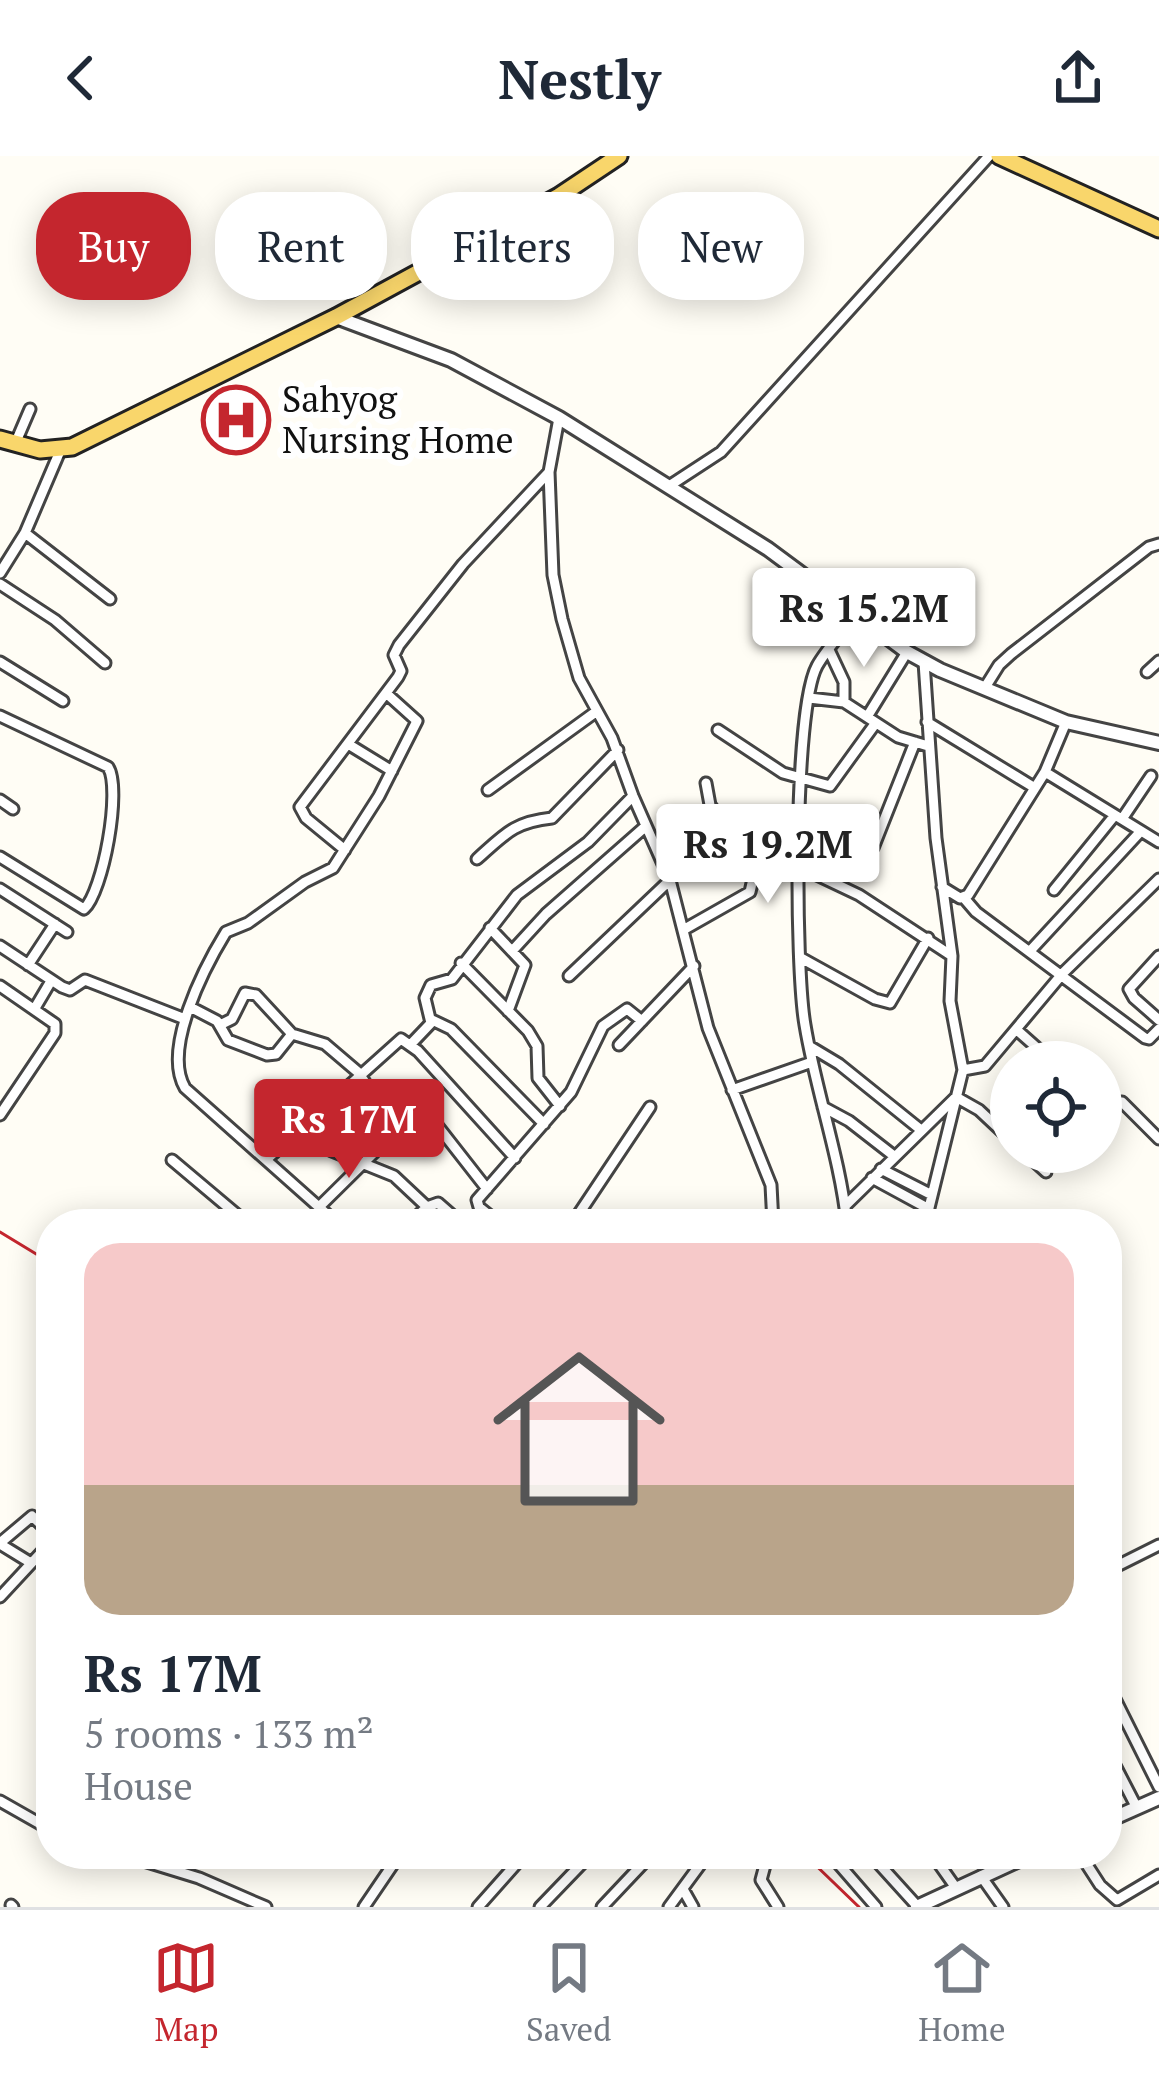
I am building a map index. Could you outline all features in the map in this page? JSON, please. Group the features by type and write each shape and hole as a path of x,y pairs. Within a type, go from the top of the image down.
{"main road":[{"path":"5,444 61,451 336,317 559,196 619,156"},
{"path":"999,156 1159,229"},
{"path":"1022,156 1159,218"}],"street":[{"path":"669,486 721,452 989,156"},
{"path":"336,317 451,360 560,418 768,549 924,662 1066,722 1159,743"},
{"path":"5,444 30,409"},
{"path":"560,418 549,472 555,586 579,678 618,750 670,880 709,1028 771,1185 772,1209"},
{"path":"0,573 25,533 61,451"},
{"path":"345,850 306,818 300,807 387,694 401,671 394,655 399,645 463,565 549,472"},
{"path":"25,533 110,599"},
{"path":"984,689 1011,654 1159,544"},
{"path":"0,584 55,620 105,663"},
{"path":"846,1209 808,1046 800,958 800,838 809,698 817,667 856,614"},
{"path":"829,650 844,682 844,702"},
{"path":"718,730 767,765 801,781 830,786 907,652"},
{"path":"0,662 64,701"},
{"path":"872,1178 929,1209 963,1070 950,1001 952,956 941,886 924,662"},
{"path":"1147,672 1159,662"},
{"path":"387,694 417,721 392,771 328,872 226,932 188,1013 177,1054 178,1078 319,1207 414,1114 426,1114 487,1189"},
{"path":"809,698 844,702 928,746"},
{"path":"488,790 597,711"},
{"path":"0,716 108,767 115,790 97,890 84,909 0,857"},
{"path":"926,722 1035,788"},
{"path":"964,898 1046,772 1066,722"},
{"path":"873,848 914,742"},
{"path":"348,744 392,771"},
{"path":"478,859 516,825 527,819 552,818 618,750"},
{"path":"1046,772 1159,842"},
{"path":"1054,890 1150,776"},
{"path":"706,783 712,810 800,838"},
{"path":"411,1044 428,1028 427,991 438,981 452,980 460,963 518,895 588,842 633,796"},
{"path":"0,800 13,808"},
{"path":"683,930 750,892 755,870 752,824"},
{"path":"513,950 575,887 646,826"},
{"path":"1030,951 1141,831"},
{"path":"557,865 575,887"},
{"path":"800,867 859,895 952,956"},
{"path":"963,1070 985,1066 1063,974 1159,879"},
{"path":"569,976 670,880"},
{"path":"941,886 964,898 976,912 1145,1038 1159,1029"},
{"path":"0,889 67,932"},
{"path":"28,965 55,924"},
{"path":"490,928 525,965 508,1011"},
{"path":"800,958 890,1004 928,938"},
{"path":"0,946 70,990 85,980 188,1013 220,1025 228,1040 267,1055 276,1054 292,1034"},
{"path":"1159,956 1130,989 1159,1020"},
{"path":"460,963 533,1038 538,1078 560,1106"},
{"path":"619,1045 694,966"},
{"path":"35,1008 51,981"},
{"path":"0,986 56,1024 55,1033 0,1115"},
{"path":"220,1025 232,1019 250,991 292,1034 325,1044 359,1073 395,1132"},
{"path":"482,1209 477,1204 487,1189 576,1085 599,1031 627,1009 642,1022"},
{"path":"430,1018 451,1028 544,1124"},
{"path":"1017,1030 1030,1041"},
{"path":"266,1160 401,1039 411,1044 515,1158"},
{"path":"808,1046 839,1064 921,1130"},
{"path":"732,1090 812,1062"},
{"path":"845,1206 956,1097"},
{"path":"956,1097 990,1120"},
{"path":"1122,1102 1159,1139"},
{"path":"582,1209 650,1107"},
{"path":"823,1107 894,1156"},
{"path":"304,1124 332,1151 394,1176 427,1207 438,1203 445,1209"},
{"path":"172,1160 230,1209"},
{"path":"881,1169 932,1195"},
{"path":"31,1563 0,1543 32,1516 36,1521"},
{"path":"1122,1564 1159,1546"},
{"path":"0,1597 36,1557"},
{"path":"1122,1713 1159,1787"},
{"path":"1122,1779 1137,1808"},
{"path":"1122,1814 1159,1798"},
{"path":"0,1801 36,1821"},
{"path":"165,1869 266,1907"},
{"path":"364,1907 390,1869"},
{"path":"478,1907 512,1869"},
{"path":"540,1907 577,1869"},
{"path":"602,1907 638,1869"},
{"path":"669,1907 698,1869"},
{"path":"764,1869 761,1880 778,1907"},
{"path":"843,1869 876,1907"},
{"path":"883,1869 917,1907 997,1869"},
{"path":"943,1869 956,1888"},
{"path":"1090,1869 1117,1900 1159,1875"},
{"path":"981,1876 1003,1907"},
{"path":"684,1891 693,1907"},
{"path":"229,1907 236,1894"}],"railway":[{"path":"0,1232 36,1254"},
{"path":"820,1869 859,1907"}],"place":[{"name":"Sahyog Nursing Home","path":"236,420"}]}
